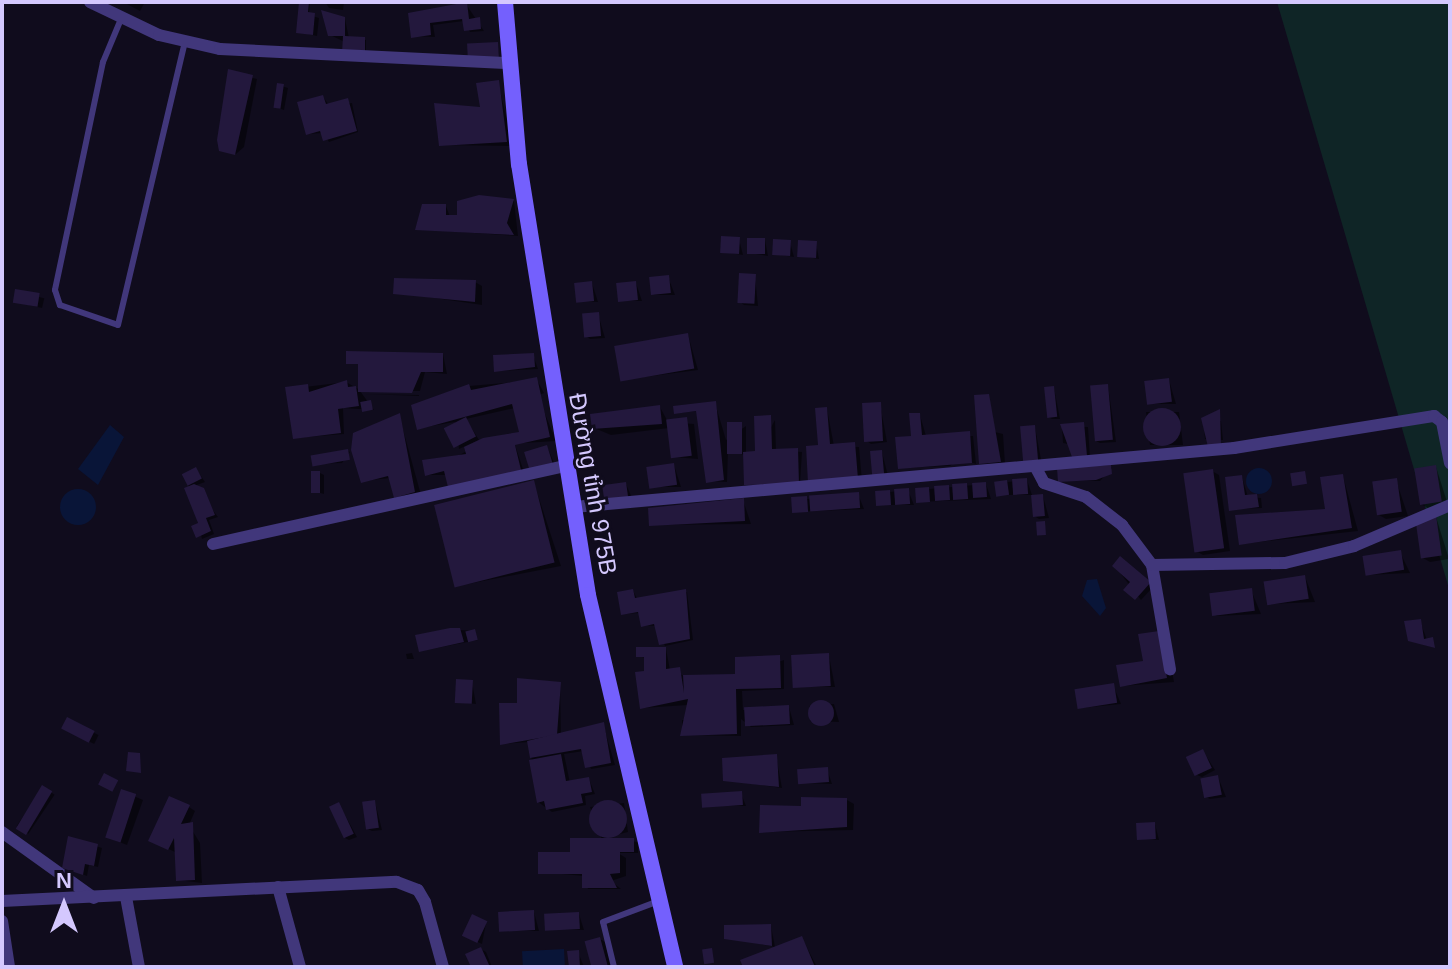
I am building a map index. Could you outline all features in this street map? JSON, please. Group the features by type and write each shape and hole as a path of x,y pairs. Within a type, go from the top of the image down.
{"main road":[{"name":"Đường tỉnh 975B","path":"505,2 565,466 675,967"}],"street":[{"path":"90,2 121,19 185,42 511,63"},
{"path":"574,507 1234,448 1434,416 1442,422 1450,463"},
{"path":"213,544 565,466"},
{"path":"1035,466 1044,483 1086,497 1122,525 1152,565 1170,669"},
{"path":"1152,565 1296,561 1354,546 1450,505"},
{"path":"2,832 94,898"},
{"path":"2,901 397,882 418,890 443,967"},
{"path":"278,887 300,967"},
{"path":"126,897 139,967"},
{"path":"2,921 9,967"}],"lane":[{"path":"121,19 103,62 55,290 60,305 118,325 185,42"},
{"path":"614,967 603,922 659,901"}],"green space":[{"path":"1277,2 1450,2 1450,592"}],"water":[{"path":"110,425 124,437 98,485 78,469"},
{"path":"1259,468 1268,472 1272,481 1268,490 1259,494 1250,490 1246,481 1250,472"},
{"path":"78,489 91,494 96,507 91,520 78,525 65,520 60,507 65,494"},
{"path":"1097,579 1106,608 1100,616 1082,596 1087,580"},
{"path":"564,949 565,967 523,967 522,951"}],"building":[{"path":"299,2 309,2 308,12 315,13 313,35 296,33"},
{"path":"467,2 469,19 480,17 481,29 464,31 462,19 430,23 431,35 411,38 408,13"},
{"path":"321,10 345,17 345,36 365,37 365,54 342,53 343,36 328,36"},
{"path":"498,42 499,59 468,61 467,44"},
{"path":"228,69 253,75 235,155 219,151 217,140"},
{"path":"499,80 507,142 439,146 434,103 480,107 476,83"},
{"path":"277,83 284,84 280,109 274,108"},
{"path":"323,95 326,104 348,98 357,131 323,141 320,131 306,135 297,102"},
{"path":"479,195 514,199 507,223 514,235 415,230 422,204 446,204 446,215 457,215 457,201"},
{"path":"721,236 740,237 739,254 720,253"},
{"path":"747,238 765,238 765,254 747,254"},
{"path":"773,239 791,240 790,256 772,255"},
{"path":"798,240 817,241 816,258 797,257"},
{"path":"739,273 756,274 754,304 737,303"},
{"path":"669,275 671,293 651,295 649,277"},
{"path":"394,278 476,280 475,302 393,294"},
{"path":"592,281 594,301 576,303 574,283"},
{"path":"636,281 638,300 618,302 616,283"},
{"path":"15,289 40,293 38,307 13,303"},
{"path":"599,312 601,336 584,337 582,313"},
{"path":"688,333 694,368 620,381 614,346"},
{"path":"346,351 443,353 443,372 421,372 412,393 358,392 358,364 346,364"},
{"path":"534,353 535,367 494,372 493,355"},
{"path":"537,377 550,437 515,445 522,474 449,491 444,471 425,476 422,460 466,454 464,447 483,438 519,432 512,404 417,430 411,405 469,384 471,390"},
{"path":"1169,378 1172,402 1147,405 1144,381"},
{"path":"347,380 348,387 356,386 359,406 338,409 341,433 293,439 285,387 308,384 309,392"},
{"path":"1108,384 1113,440 1095,441 1090,386"},
{"path":"1054,386 1057,417 1047,418 1044,387"},
{"path":"989,394 1001,462 979,464 974,395"},
{"path":"371,400 373,410 362,412 360,402"},
{"path":"716,401 724,480 706,483 696,411 674,414 673,406"},
{"path":"881,402 883,441 864,442 862,403"},
{"path":"660,405 662,424 592,429 590,414"},
{"path":"827,407 830,444 855,442 858,479 808,483 806,446 818,445 815,408"},
{"path":"1162,408 1175,414 1181,427 1175,440 1162,446 1149,440 1143,427 1149,414"},
{"path":"1220,409 1221,446 1208,447 1201,418"},
{"path":"400,413 415,492 394,498 388,476 361,483 351,450 353,433"},
{"path":"909,413 920,413 922,435 970,431 972,463 898,469 895,437 911,436"},
{"path":"771,415 772,449 798,448 799,484 744,485 743,452 755,451 754,416"},
{"path":"466,417 476,437 454,448 444,428"},
{"path":"687,417 692,456 671,458 666,420"},
{"path":"727,422 742,422 742,454 727,454"},
{"path":"1084,422 1087,456 1072,457 1060,424"},
{"path":"1035,425 1038,463 1023,464 1020,426"},
{"path":"547,445 553,465 530,472 524,452"},
{"path":"348,449 350,460 312,466 311,456"},
{"path":"882,450 884,475 872,476 870,451"},
{"path":"674,463 677,485 649,489 646,467"},
{"path":"1111,465 1112,474 1096,480 1058,482 1057,468"},
{"path":"1436,465 1442,502 1420,505 1414,468"},
{"path":"196,467 202,479 188,486 182,474"},
{"path":"1213,469 1224,548 1194,552 1183,473"},
{"path":"311,471 320,471 320,493 311,493"},
{"path":"1305,471 1307,484 1292,486 1290,473"},
{"path":"1343,474 1352,528 1239,545 1235,515 1325,509 1320,477"},
{"path":"1242,475 1245,495 1257,494 1259,507 1229,511 1225,477"},
{"path":"1027,478 1028,494 1013,495 1012,479"},
{"path":"1397,478 1402,512 1377,515 1372,481"},
{"path":"534,480 555,562 455,587 434,505"},
{"path":"1007,480 1009,495 996,497 994,482"},
{"path":"626,482 628,497 604,500 602,485"},
{"path":"986,482 987,497 973,498 972,483"},
{"path":"967,483 968,499 953,500 952,484"},
{"path":"194,484 204,488 215,515 206,518 211,531 196,538 191,526 198,523 184,488"},
{"path":"949,485 950,500 935,501 934,486"},
{"path":"929,487 930,502 916,503 915,488"},
{"path":"909,488 910,504 895,505 894,489"},
{"path":"890,490 891,505 876,506 875,491"},
{"path":"859,492 860,508 810,511 809,495"},
{"path":"1043,494 1045,516 1033,517 1031,495"},
{"path":"807,496 808,512 792,513 791,497"},
{"path":"744,498 745,521 649,526 648,508"},
{"path":"1436,515 1442,556 1421,559 1415,518"},
{"path":"1045,521 1046,535 1037,536 1036,522"},
{"path":"1401,550 1404,570 1366,576 1362,556"},
{"path":"1120,556 1151,582 1135,600 1123,590 1130,582 1112,566"},
{"path":"1305,575 1309,599 1267,605 1264,582"},
{"path":"1252,588 1255,611 1212,616 1209,593"},
{"path":"633,589 635,598 686,589 690,639 659,645 654,624 641,627 638,612 621,615 617,592"},
{"path":"1421,619 1424,639 1433,637 1435,648 1408,641 1404,621"},
{"path":"460,628 464,642 419,652 415,635"},
{"path":"475,629 478,640 468,642 465,632"},
{"path":"1159,631 1167,678 1120,687 1116,665 1143,661 1138,634"},
{"path":"636,647 666,647 666,669 680,667 684,693 683,675 735,674 735,657 780,655 781,688 736,689 737,734 680,736 688,699 640,709 635,672 644,671 644,657 636,657"},
{"path":"829,653 831,686 793,688 791,655"},
{"path":"517,678 561,682 557,735 500,745 499,703 517,703"},
{"path":"456,679 473,680 472,704 455,703"},
{"path":"1114,683 1117,703 1078,709 1074,689"},
{"path":"821,700 830,704 834,713 830,722 821,726 812,722 808,713 812,704"},
{"path":"789,705 790,724 745,726 744,707"},
{"path":"67,717 95,731 89,743 61,729"},
{"path":"604,722 611,763 585,768 581,749 530,758 527,741"},
{"path":"1203,749 1212,768 1195,776 1186,757"},
{"path":"128,752 140,753 141,773 126,771"},
{"path":"561,754 566,781 589,777 592,792 581,794 583,803 546,810 544,801 537,803 529,760"},
{"path":"777,754 779,787 723,781 722,758"},
{"path":"828,767 829,782 798,784 797,769"},
{"path":"104,773 118,780 112,792 98,785"},
{"path":"1218,775 1222,795 1204,798 1200,778"},
{"path":"42,785 52,791 26,835 16,829"},
{"path":"121,789 136,794 120,842 105,838"},
{"path":"742,791 743,805 702,808 701,794"},
{"path":"169,796 190,805 181,824 193,822 195,880 176,881 174,838 168,850 148,841"},
{"path":"801,797 847,798 847,827 759,833 760,805 801,806"},
{"path":"375,800 379,828 366,830 362,802"},
{"path":"608,800 621,806 627,819 621,832 608,838 595,832 589,819 595,806"},
{"path":"339,802 354,834 344,838 329,807"},
{"path":"1155,822 1156,839 1137,840 1136,823"},
{"path":"68,836 98,844 94,866 85,864 83,875 62,868"},
{"path":"570,838 634,838 634,852 620,852 620,873 610,874 617,888 582,888 582,874 538,874 538,852 570,852"},
{"path":"534,910 535,930 499,932 498,912"},
{"path":"579,912 580,929 545,931 544,914"},
{"path":"472,914 487,921 477,943 462,936"},
{"path":"771,924 772,946 724,939 724,925"},
{"path":"802,936 815,967 743,967 740,960"},
{"path":"600,937 608,967 591,967 585,941"},
{"path":"481,947 490,967 471,967 465,954"},
{"path":"712,948 714,963 704,964 702,949"},
{"path":"579,950 580,967 569,967 567,951"}]}
